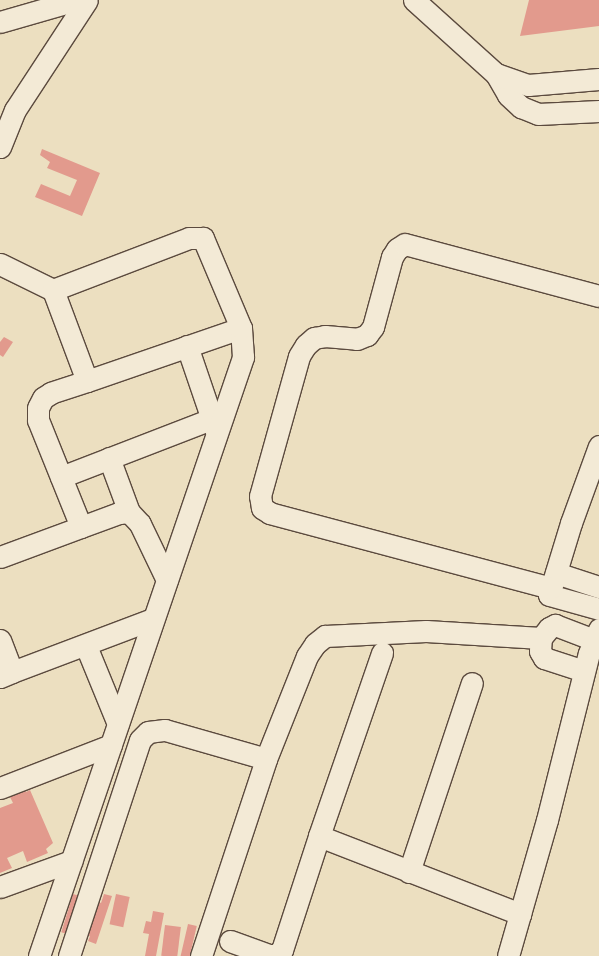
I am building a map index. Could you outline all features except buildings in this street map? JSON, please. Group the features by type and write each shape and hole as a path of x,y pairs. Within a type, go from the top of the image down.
{"street":[{"path":"0,22 76,0"},
{"path":"0,147 15,110 87,0"},
{"path":"414,0 496,74 508,95 521,107 538,114 599,111"},
{"path":"496,74 528,85 599,79"},
{"path":"39,956 152,619 167,580 214,427 243,356 241,328 203,238 197,236 53,290"},
{"path":"599,296 405,244 397,249 392,257 373,327 367,335 350,339 325,336 314,338 306,345 299,356 260,496 262,508 270,513 554,581 599,587"},
{"path":"0,264 53,290 87,380"},
{"path":"81,527 38,420 38,408 43,398 51,393 87,380 241,328"},
{"path":"186,346 214,427"},
{"path":"61,477 109,458 214,427"},
{"path":"599,446 571,523 550,595 599,609"},
{"path":"109,458 129,512 140,524 167,580"},
{"path":"0,557 119,513 129,512"},
{"path":"0,640 6,675 86,646 152,619"},
{"path":"508,956 547,820 584,671 597,635 555,625 547,630 541,638 540,651 544,658 584,671"},
{"path":"201,956 266,758 307,656 315,644 325,636 426,630 541,638"},
{"path":"86,646 118,724"},
{"path":"230,942 269,955 276,955 282,950 382,653"},
{"path":"409,872 472,683"},
{"path":"69,956 140,740 148,732 165,730 266,758"},
{"path":"0,788 111,745"},
{"path":"319,836 520,914"},
{"path":"0,887 71,861"}]}
